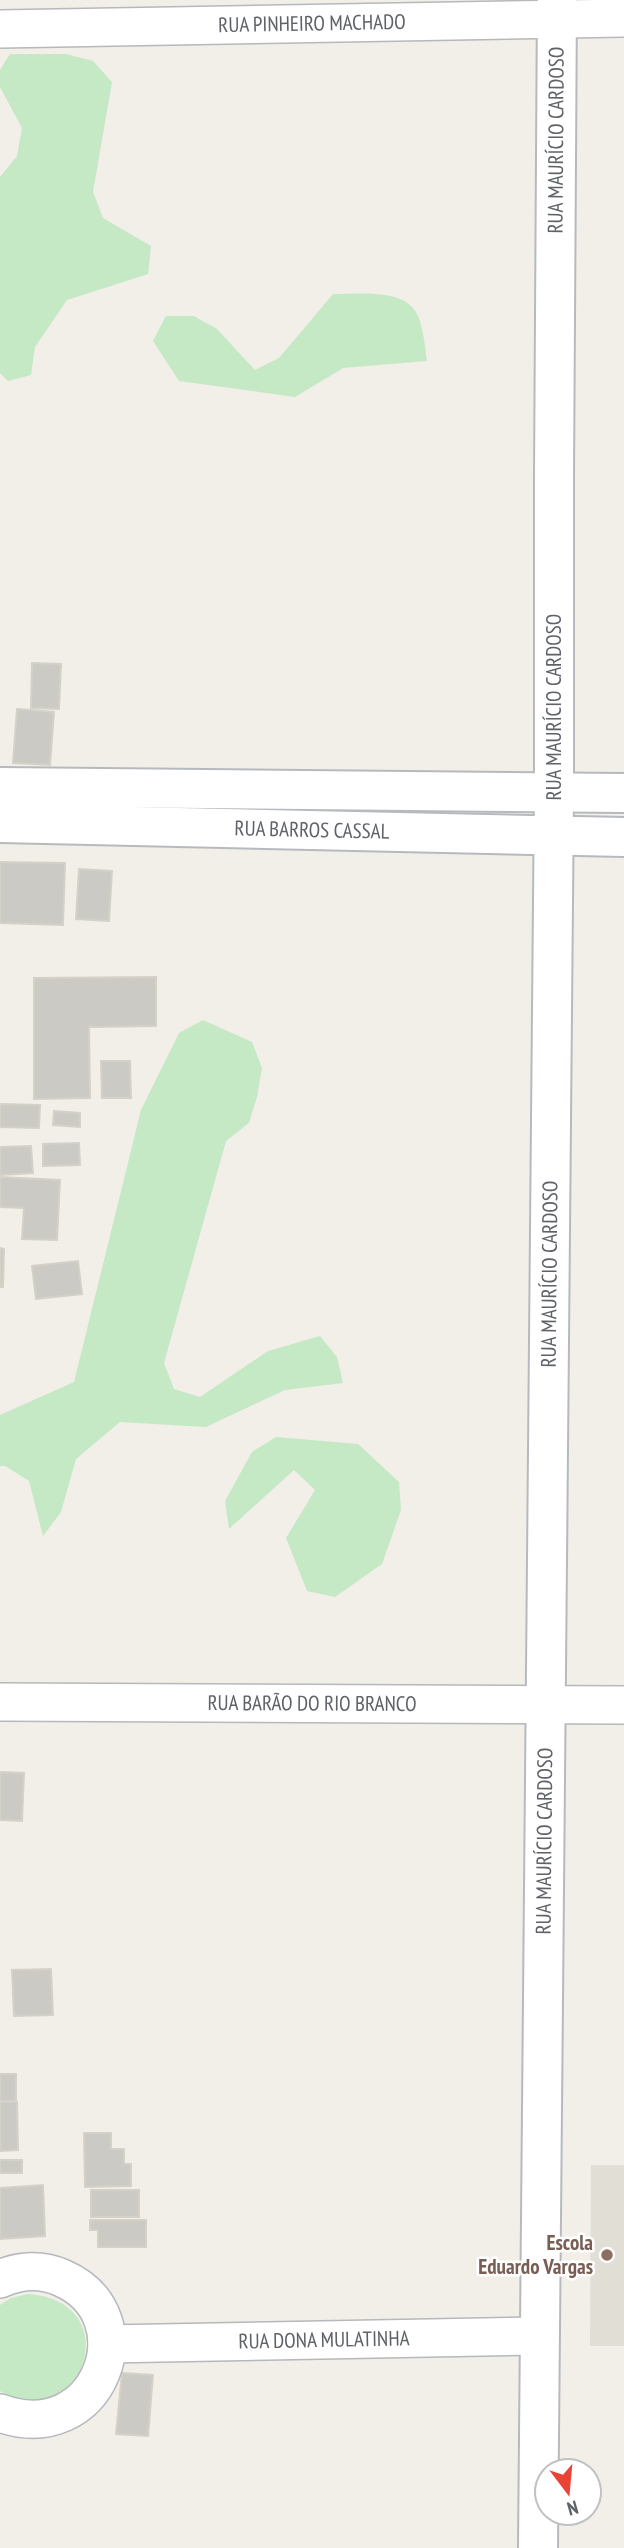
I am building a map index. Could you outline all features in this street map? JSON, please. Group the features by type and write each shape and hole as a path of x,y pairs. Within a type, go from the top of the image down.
{"street":[{"name":"RUA PINHEIRO MACHADO","path":"0,29 557,9 624,18"},
{"name":"RUA MAURÍCIO CARDOSO","path":"538,2548 554,835 557,9"},
{"name":"RUA BARROS CASSAL","path":"0,787 624,793"},
{"path":"241,828 242,789"},
{"name":"RUA BARROS CASSAL","path":"0,823 624,838"},
{"name":"RUA BARÃO DO RIO BRANCO","path":"0,1702 624,1705"},
{"path":"0,2278 26,2271 51,2273 73,2283 91,2299 103,2320 107,2344 104,2369 92,2391 74,2408 51,2419 26,2420 0,2413"},
{"name":"RUA DONA MULATINHA","path":"107,2344 540,2336"}],"shaded area":[{"name":"Escola Eduardo Vargas","path":"591,2165 624,2165 624,2346 590,2346"}],"green space":[{"path":"10,54 66,54 93,61 112,82 93,192 103,218 151,246 148,274 67,300 35,347 31,375 8,381 0,373 0,177 17,156 22,128 0,87 0,70"},
{"path":"333,294 387,295 406,302 419,319 427,361 343,368 295,397 179,381 153,341 166,316 194,316 217,329 255,370 279,358"},
{"path":"203,1020 252,1042 262,1068 249,1123 226,1141 164,1363 174,1389 200,1397 268,1351 320,1336 337,1357 343,1383 285,1390 206,1427 120,1422 76,1459 61,1512 43,1536 29,1481 5,1466 0,1466 0,1415 74,1382 141,1110 179,1033"},
{"path":"276,1437 358,1444 399,1482 401,1510 382,1564 335,1597 307,1591 286,1538 315,1490 294,1470 229,1529 225,1501 252,1452"},
{"path":"28,2294 60,2303 79,2320 86,2342 82,2365 70,2385 52,2399 28,2402 0,2391 0,2305 11,2298"}],"building":[{"path":"32,663 61,664 59,709 31,708"},
{"path":"17,709 54,712 50,765 13,763"},
{"path":"0,862 65,863 63,925 0,923"},
{"path":"79,869 112,871 109,921 76,919"},
{"path":"156,977 156,1026 89,1027 90,1098 34,1099 34,978"},
{"path":"101,1061 130,1061 131,1098 102,1098"},
{"path":"0,1104 40,1105 39,1128 0,1127"},
{"path":"54,1111 80,1113 80,1127 53,1125"},
{"path":"79,1143 80,1165 43,1166 43,1144"},
{"path":"31,1146 33,1173 0,1175 0,1147"},
{"path":"0,1177 60,1180 57,1240 22,1239 24,1208 0,1207"},
{"path":"0,1248 4,1249 3,1287 0,1287"},
{"path":"78,1261 82,1294 36,1299 32,1266"},
{"path":"0,1772 24,1773 22,1821 0,1820"},
{"path":"51,1969 53,2015 14,2016 12,1970"},
{"path":"0,2074 16,2074 16,2101 0,2101"},
{"path":"0,2102 17,2102 18,2150 0,2151"},
{"path":"84,2133 111,2133 111,2149 124,2149 124,2164 131,2164 131,2186 85,2187"},
{"path":"0,2160 22,2160 22,2173 0,2173"},
{"path":"43,2185 45,2236 0,2239 0,2188"},
{"path":"91,2190 139,2190 139,2217 91,2217"},
{"path":"90,2220 146,2220 146,2247 98,2247 98,2230 90,2230"},
{"path":"122,2373 153,2375 148,2436 116,2434"}],"place":[{"name":"Escola Eduardo Vargas","path":"607,2255"}]}
